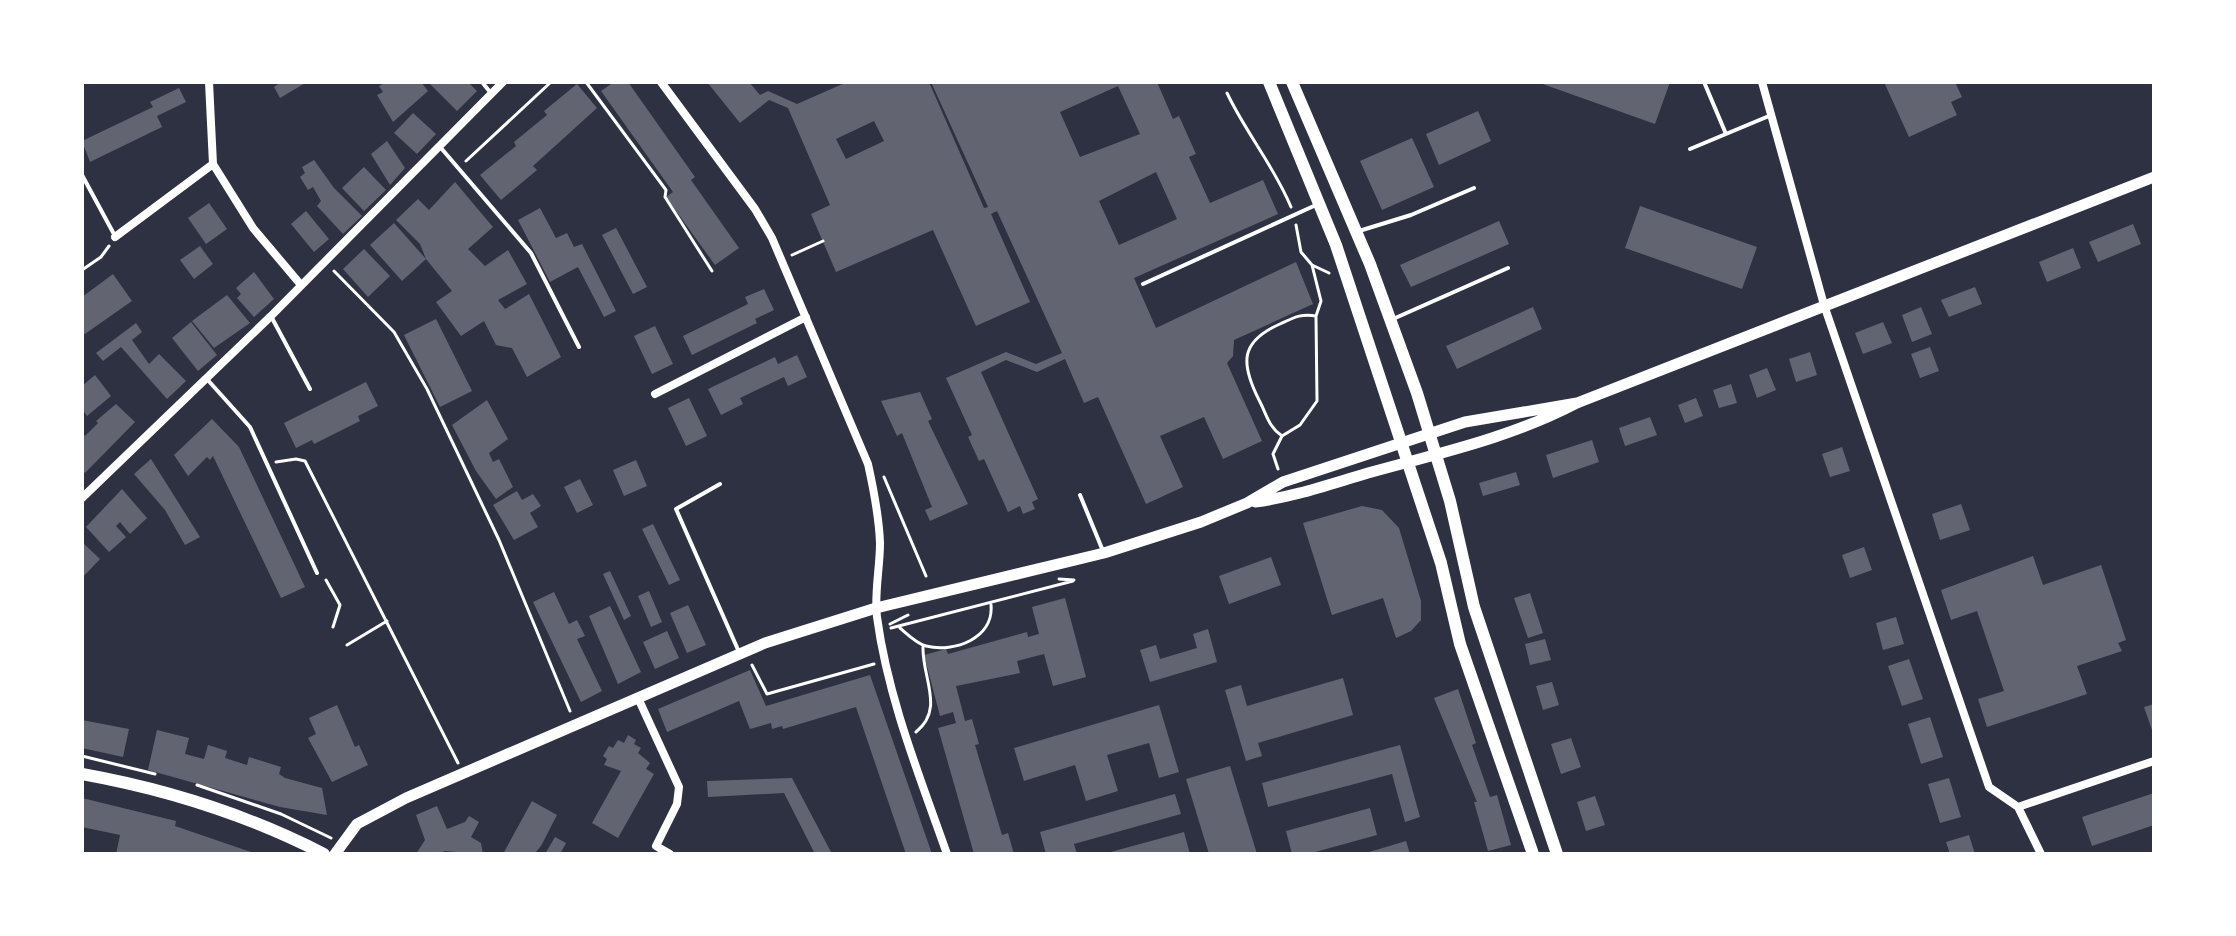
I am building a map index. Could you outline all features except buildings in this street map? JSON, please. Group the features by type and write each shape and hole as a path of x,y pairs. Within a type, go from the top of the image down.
{"main road":[{"path":"1269,82 1322,202 1441,563 1460,644 1533,854"},
{"path":"1292,82 1357,232 1391,320 1437,457 1474,607 1557,854"},
{"path":"82,774 135,784 205,805 271,828 324,854"}],"street":[{"path":"209,82 213,164 253,228 301,285"},
{"path":"82,498 271,316 441,148 503,82"},
{"path":"661,82 755,209 781,260 868,464 877,502 880,544 876,608 885,661 907,739 947,854"},
{"path":"1762,82 1824,305 1989,787 2018,807 2041,854"},
{"path":"115,237 213,164"},
{"path":"1247,503 1287,498 1437,457 1541,422 1577,403 2154,177"},
{"path":"655,394 806,317"},
{"path":"335,854 357,824 406,798 743,653 876,608 1104,553 1247,503 1283,482 1399,442 1531,408 1577,403"},
{"path":"638,698 679,787 677,804 656,846 670,854"},
{"path":"2018,807 2154,761"}],"lane":[{"path":"482,82 491,94"},
{"path":"1704,82 1726,134"},
{"path":"1690,149 1771,116"},
{"path":"441,148 531,253 579,347"},
{"path":"82,175 115,237"},
{"path":"1357,232 1474,188"},
{"path":"1143,284 1322,202"},
{"path":"1391,320 1508,268"},
{"path":"271,316 310,389"},
{"path":"206,378 250,427 317,573"},
{"path":"720,484 676,509 743,653"},
{"path":"1080,495 1104,553"}],"path":[{"path":"458,169 551,82"},
{"path":"586,82 666,190 665,197 712,271"},
{"path":"1227,93 1245,131 1281,183 1294,216 1301,252 1312,265 1321,301 1316,316 1317,401 1300,425 1282,436 1273,454 1278,469"},
{"path":"82,270 101,257 115,237"},
{"path":"781,260 823,241"},
{"path":"325,261 394,332 427,389 499,540 576,726"},
{"path":"1312,265 1331,273"},
{"path":"1282,436 1269,427 1249,382 1247,360 1259,334 1303,314 1316,316"},
{"path":"268,463 296,459 305,461 463,774"},
{"path":"868,464 886,479 926,576"},
{"path":"317,573 331,584 340,605 333,627"},
{"path":"879,629 900,628 1074,580"},
{"path":"900,628 923,646 956,645 987,631 993,619 991,605"},
{"path":"347,645 387,621"},
{"path":"907,739 926,724 933,711 923,646"},
{"path":"743,653 767,694 885,661"}]}
